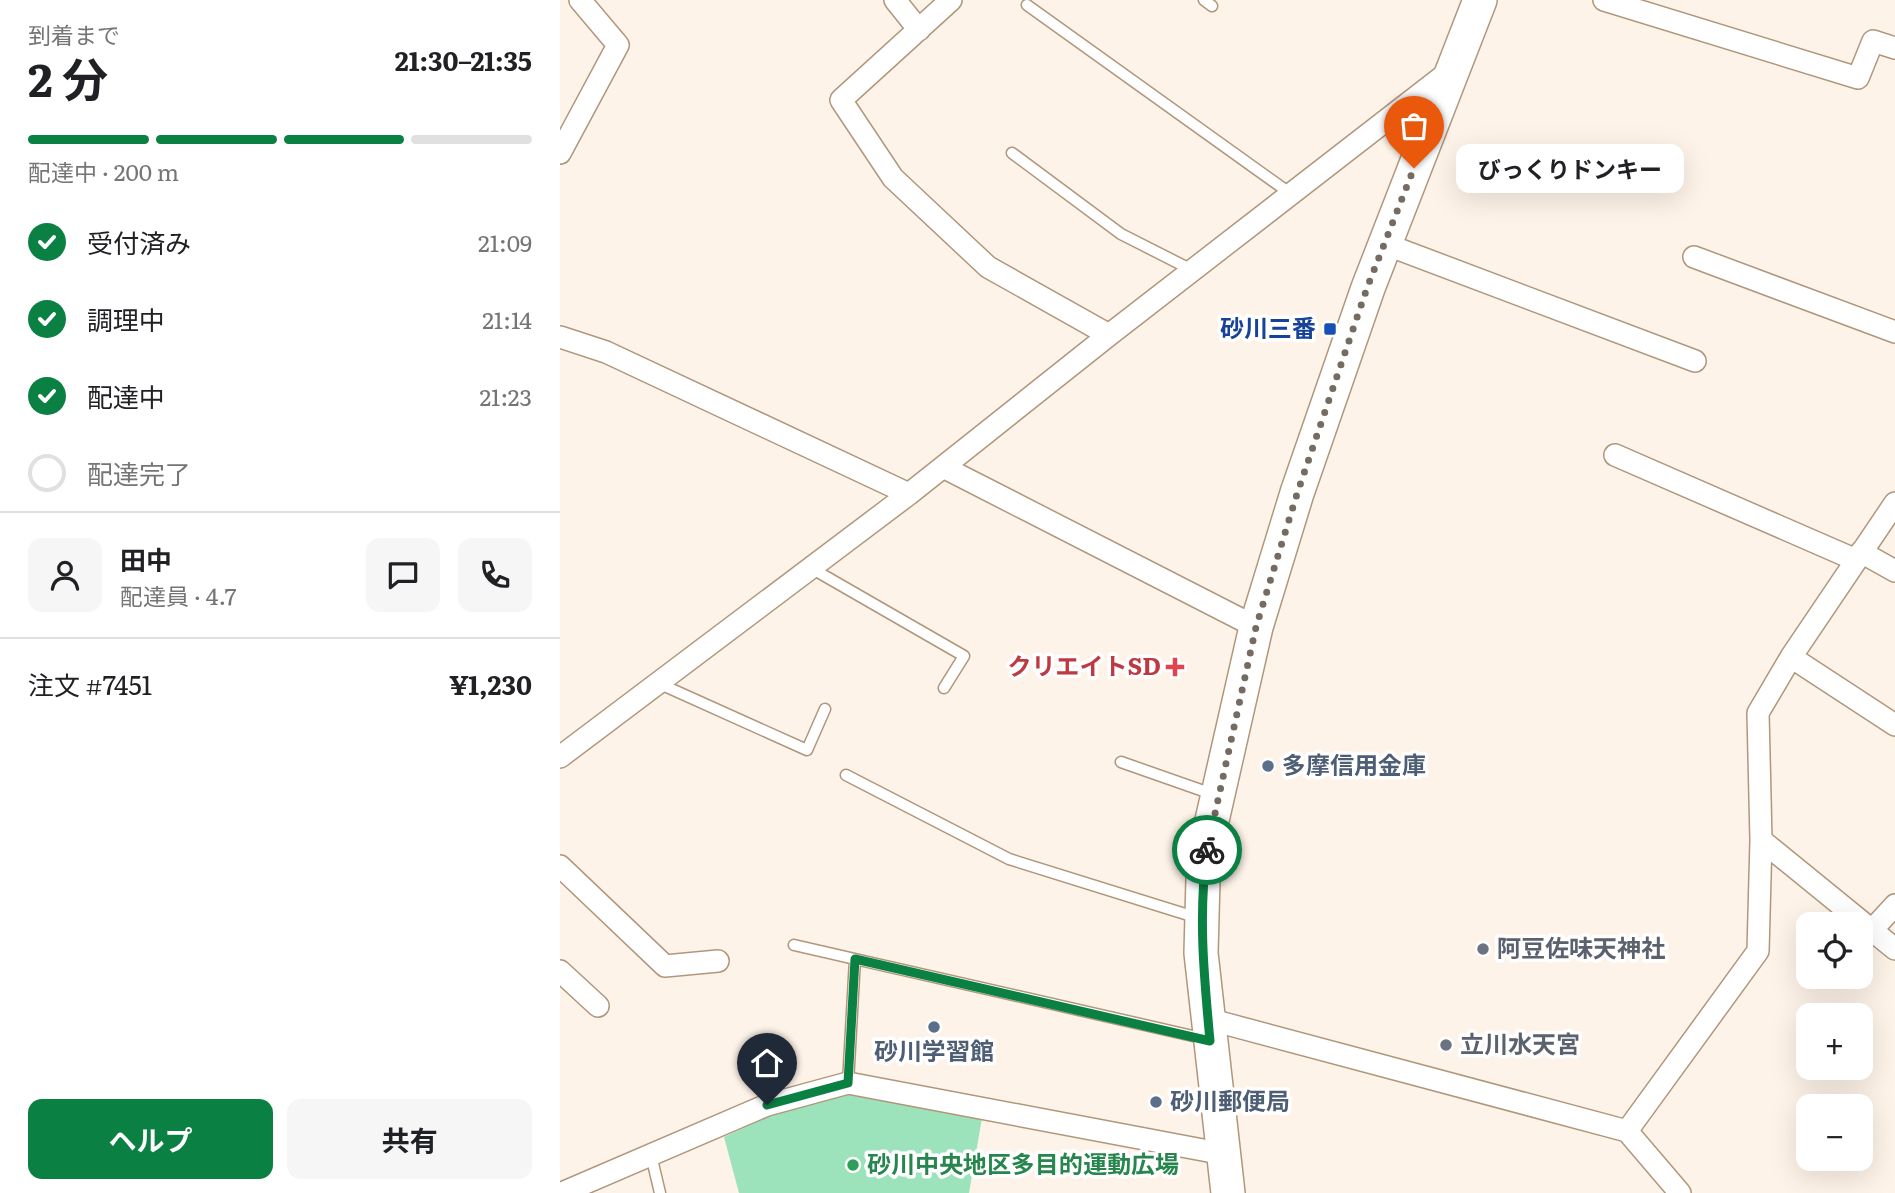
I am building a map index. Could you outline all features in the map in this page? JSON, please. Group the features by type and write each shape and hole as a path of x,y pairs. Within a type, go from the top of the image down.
{"main road":[{"path":"1228,1193 1201,953 1201,918 1208,838 1256,627 1297,494 1385,244 1480,0"}],"street":[{"path":"560,153 618,45 580,0"},
{"path":"895,0 919,30"},
{"path":"951,0 841,100 893,178 988,267 1109,335"},
{"path":"1604,0 1858,78 1873,41 1895,48"},
{"path":"560,757 909,494 1454,67"},
{"path":"1385,244 1695,361"},
{"path":"1694,257 1895,332"},
{"path":"560,337 606,352 909,494"},
{"path":"1615,455 1895,571"},
{"path":"943,467 1256,627"},
{"path":"1627,1131 1758,951 1761,840 1758,713 1791,657 1895,503"},
{"path":"1791,657 1895,725"},
{"path":"1761,840 1850,912"},
{"path":"560,866 665,966 718,961"},
{"path":"1873,929 1895,905"},
{"path":"1873,931 1895,950"},
{"path":"560,971 597,1006"},
{"path":"1209,1030 1627,1131 1680,1193"},
{"path":"562,1193 767,1105 848,1083 1224,1154"}],"lane":[{"path":"1027,5 1291,194"},
{"path":"1012,153 1121,234 1192,271"},
{"path":"811,568 964,656 944,688"},
{"path":"658,683 807,750 825,709"},
{"path":"1121,762 1218,796"},
{"path":"846,775 1009,859 1201,918"},
{"path":"794,945 1209,1030"},
{"path":"848,1083 855,959"},
{"path":"651,1155 660,1193"}],"green space":[{"name":"砂川中央地区多目的運動広場","path":"851,1093 982,1118 969,1193 739,1193 724,1137 783,1110"}],"way so far":[{"path":"1207,850 1256,627 1297,494 1367,288 1414,168"}],"place":[{"name":"びっくりドンキー","path":"1414,168"},
{"name":"砂川三番","path":"1330,329"},
{"name":"クリエイトSD","path":"1175,667"},
{"name":"多摩信用金庫","path":"1268,766"},
{"name":"阿豆佐味天神社","path":"1483,949"},
{"name":"砂川学習館","path":"934,1027"},
{"name":"立川水天宮","path":"1446,1045"},
{"name":"砂川郵便局","path":"1156,1102"},
{"name":"砂川中央地区多目的運動広場","path":"853,1165"}],"route":[{"path":"767,1105 848,1083 855,959 1210,1041 1201,953 1203,879 1207,850"}]}
